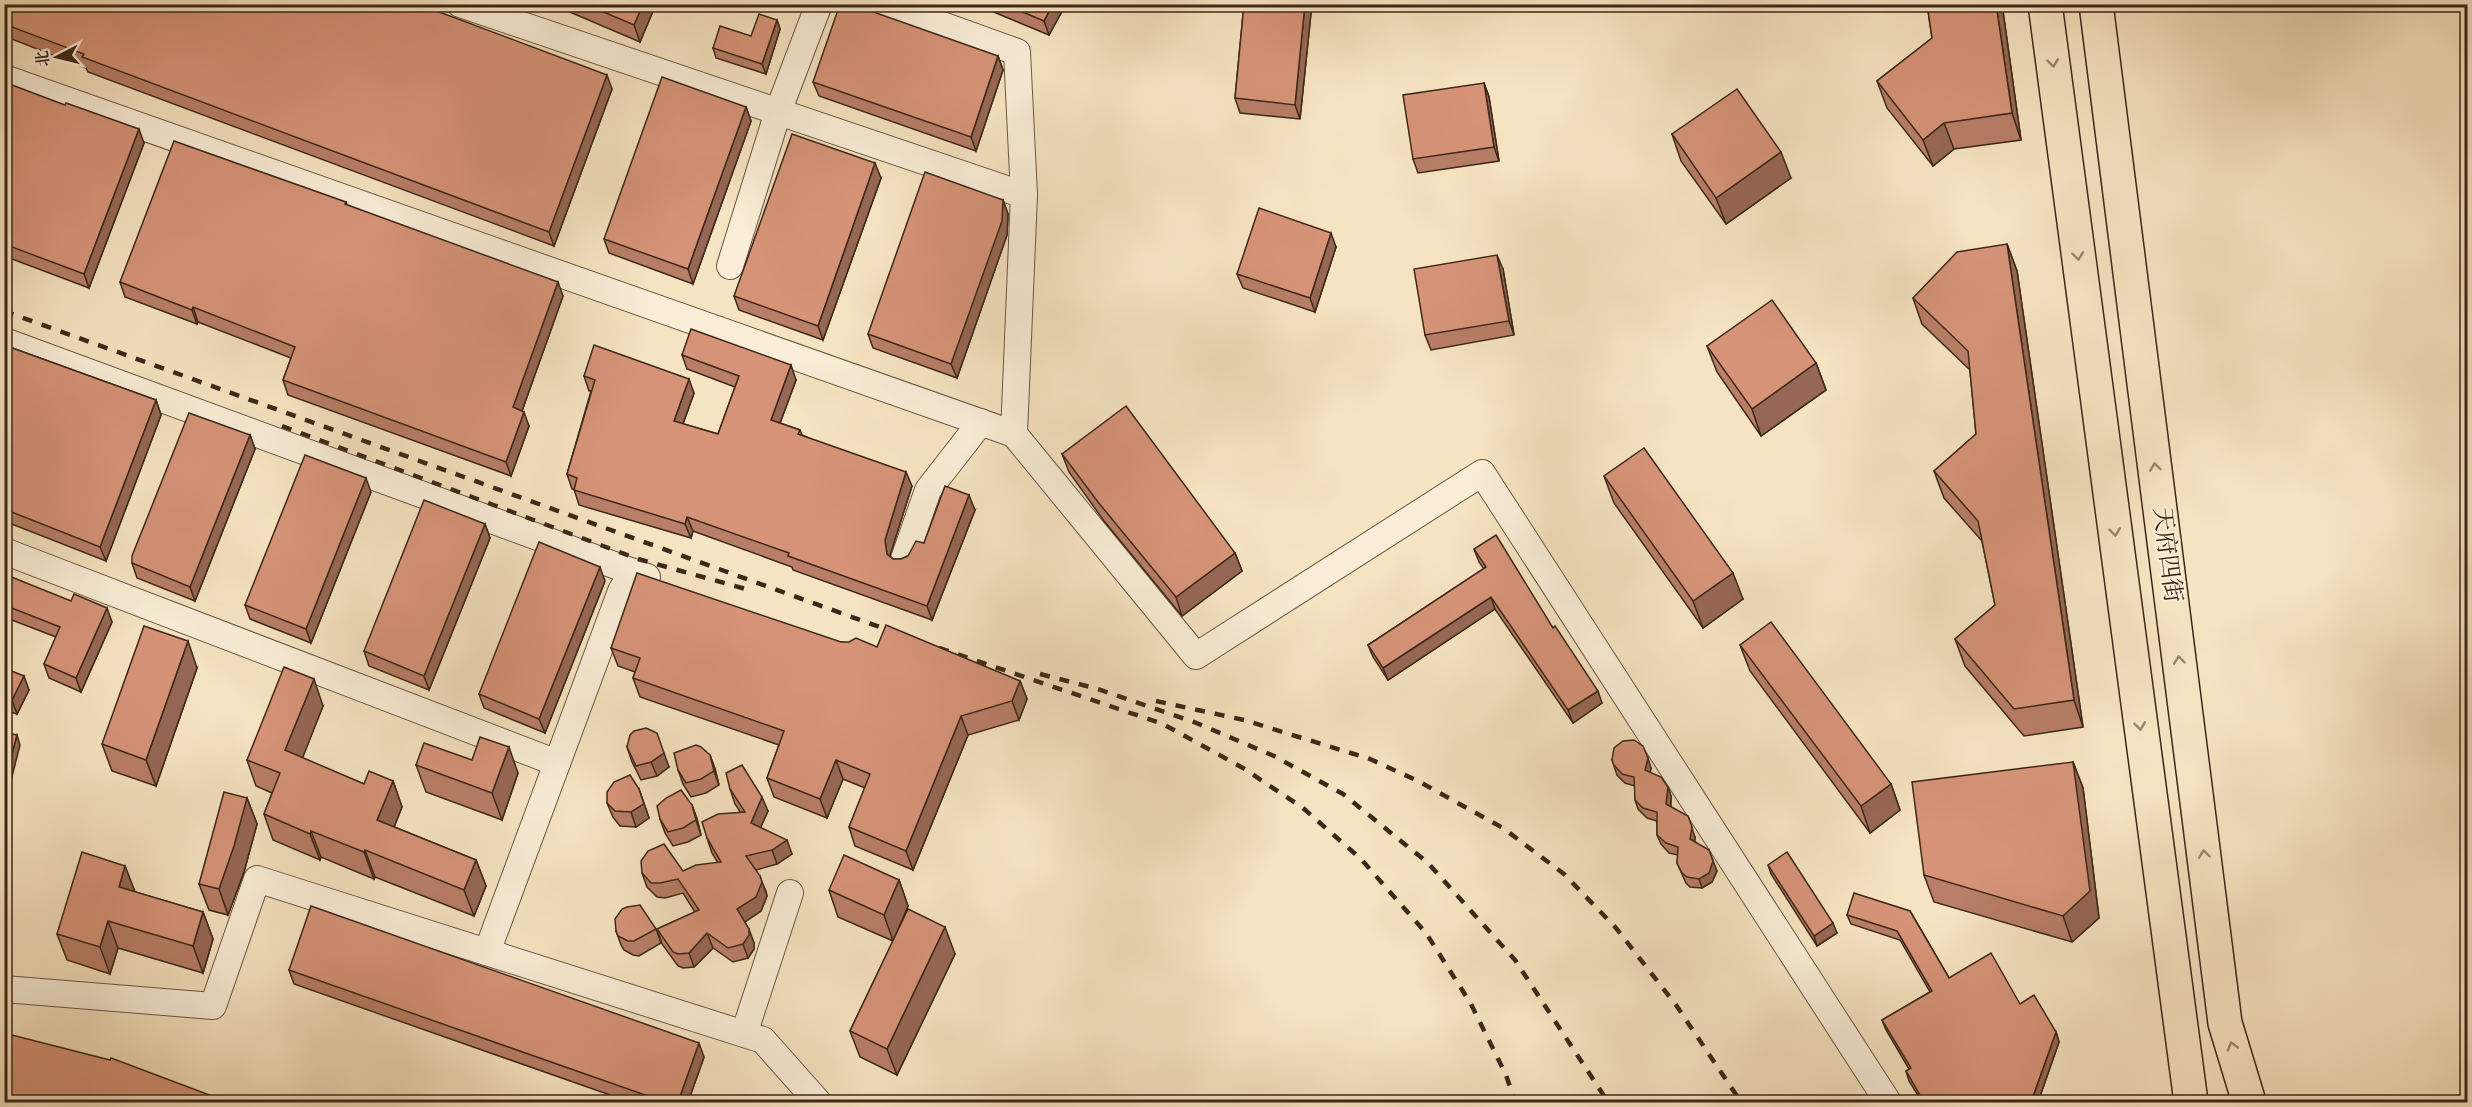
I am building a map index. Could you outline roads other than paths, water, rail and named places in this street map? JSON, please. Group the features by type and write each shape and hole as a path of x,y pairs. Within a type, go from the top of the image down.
{"main road":[{"name":"天府四街","path":"2045,4 2191,1102"},
{"name":"天府四街","path":"2096,4 2225,1023 2249,1102"}],"street":[{"path":"460,4 1024,195"},
{"path":"730,266 778,112 819,4"},
{"path":"884,4 1017,52 1024,195 1014,434"},
{"path":"4,78 1014,434 1196,656 1482,472 1888,1102"},
{"path":"4,341 666,584"},
{"path":"904,559 928,490 981,422"},
{"path":"4,551 557,764"},
{"path":"487,952 621,591 633,573"},
{"path":"4,989 213,1006 257,879 763,1040 818,1102"},
{"path":"744,1034 790,892"}],"railway":[{"path":"4,311 899,634"},
{"path":"282,426 638,559 753,591"},
{"path":"939,648 1163,724 1243,768 1303,808 1361,859 1426,933 1471,1004 1506,1075 1515,1102"},
{"path":"1040,674 1098,689 1194,722 1274,756 1343,794 1428,863 1515,960 1608,1102"},
{"path":"1156,701 1244,720 1370,759 1418,781 1503,828 1564,874 1616,928 1676,1005 1741,1102"}]}
